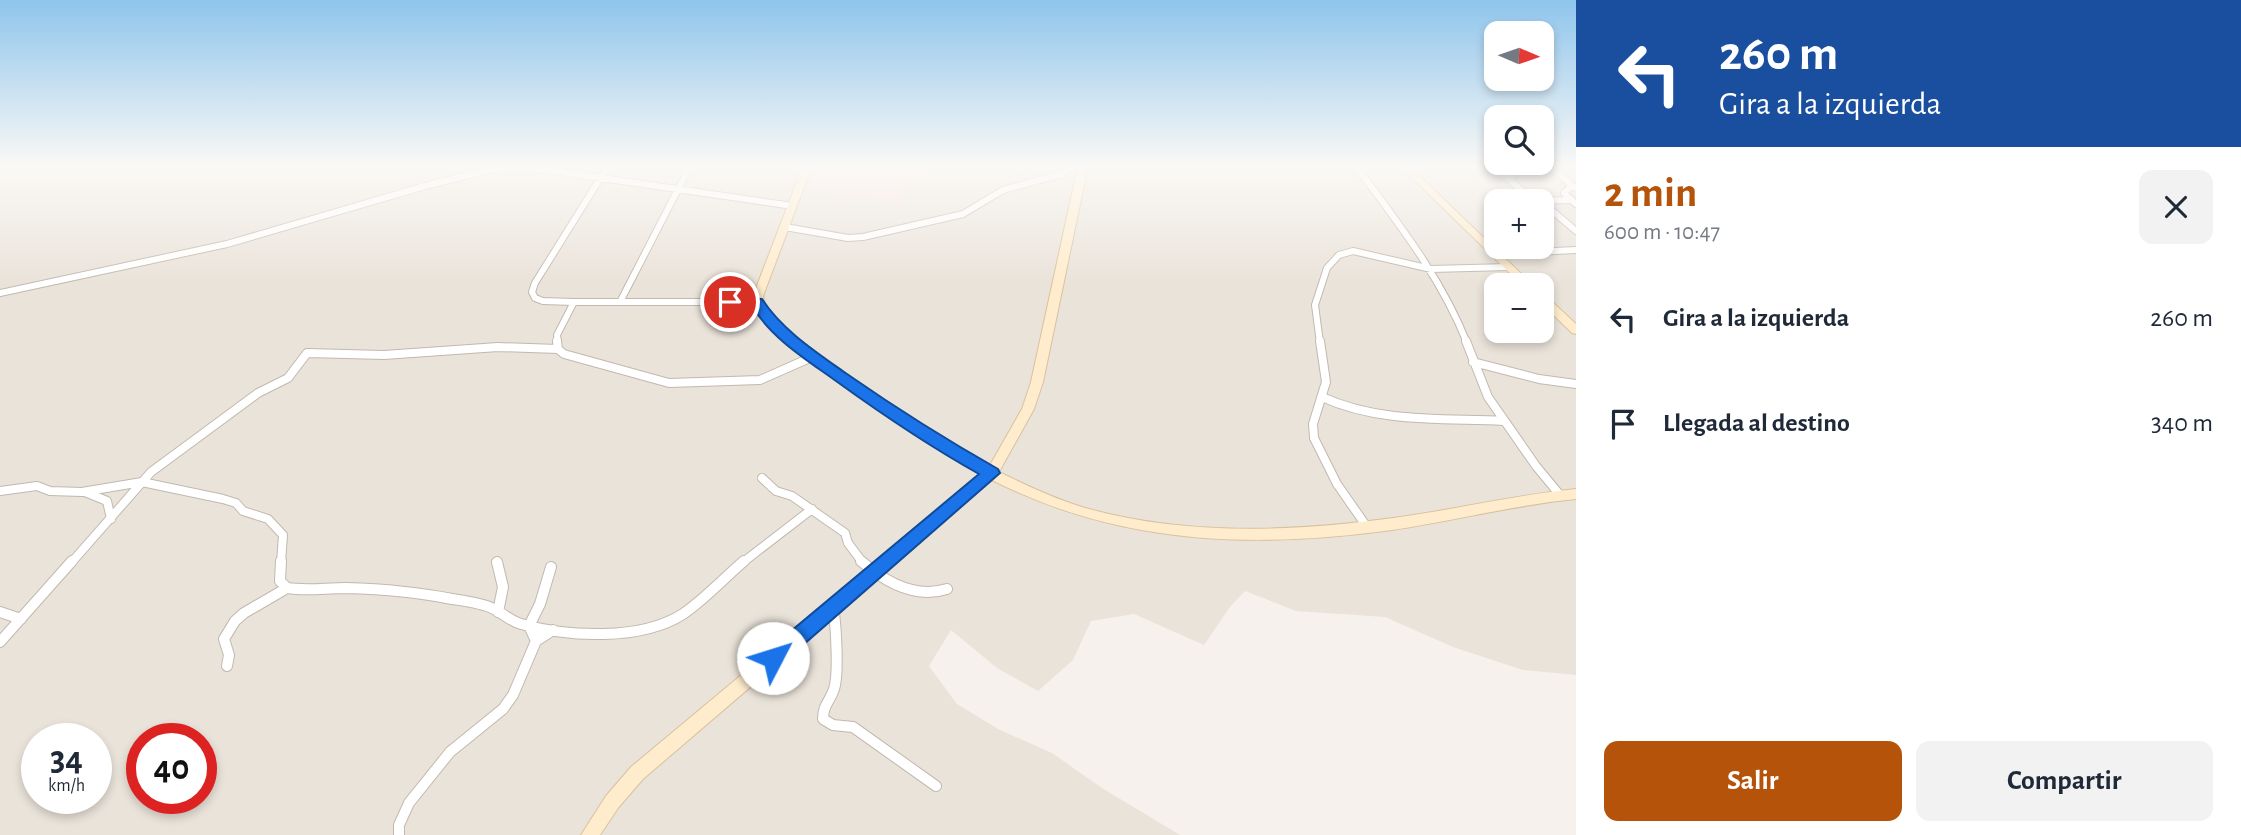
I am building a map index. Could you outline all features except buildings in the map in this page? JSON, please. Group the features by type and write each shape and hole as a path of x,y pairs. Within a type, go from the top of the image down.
{"street":[{"path":"0,293 170,254 219,246 360,205"},
{"path":"584,205 532,292 535,298 542,301 574,302 757,302"},
{"path":"620,302 669,205"},
{"path":"786,205 793,206 757,302 766,318 812,357 919,432 992,473 1080,512 1137,525 1240,533 1367,527 1576,494"},
{"path":"785,227 848,238 863,237 963,214 978,205"},
{"path":"590,835 636,773 992,473 1028,409 1037,382 1075,205"},
{"path":"1384,205 1431,269 1454,310 1488,397 1503,421 1560,495"},
{"path":"1445,205 1484,243"},
{"path":"1554,212 1576,231"},
{"path":"1554,218 1576,236"},
{"path":"1554,251 1576,250"},
{"path":"1367,527 1337,484 1314,438 1313,424 1326,382 1316,328 1315,305 1318,290 1331,261 1346,252 1362,252 1431,269 1510,267"},
{"path":"1501,259 1516,273"},
{"path":"558,349 556,335 574,302"},
{"path":"1554,308 1574,326"},
{"path":"0,642 142,482 163,463 258,393 288,378 307,353 384,355 498,347 558,349 564,354 669,383 753,381 812,357"},
{"path":"1473,362 1539,379 1576,384"},
{"path":"1322,397 1342,407 1374,413 1503,421"},
{"path":"762,478 776,491 792,496 845,533 848,548 875,572 921,594 947,589"},
{"path":"0,491 37,486 50,491 82,492 142,482 236,503 243,511 268,519 283,535 280,581 287,588"},
{"path":"82,492 107,501 111,519"},
{"path":"227,666 229,656 224,639 234,621 287,588 387,589 453,598 498,612 508,620 529,626 603,634 631,631 674,619 691,608 762,545 811,509"},
{"path":"497,562 503,587 498,612"},
{"path":"529,626 540,604 551,567"},
{"path":"833,607 838,637 835,651 837,684 823,708 823,719 833,725 853,727 936,786"},
{"path":"0,612 21,619"},
{"path":"529,626 536,641"},
{"path":"399,835 399,825 406,809 450,752 503,709 513,695 536,641 553,630"}],"shaded area":[{"path":"0,205 1484,205 1484,259 1554,259 1554,205 1576,205 1576,675 1523,670 1453,647 1385,617 1296,611 1245,591 1230,607 1204,645 1134,614 1091,621 1073,660 1038,691 997,668 951,630 929,666 957,704 998,729 1052,753 1102,788 1180,835 0,835"}],"route":[{"path":"730,302 757,302 766,318 812,357 919,432 992,473 773,658"}]}
